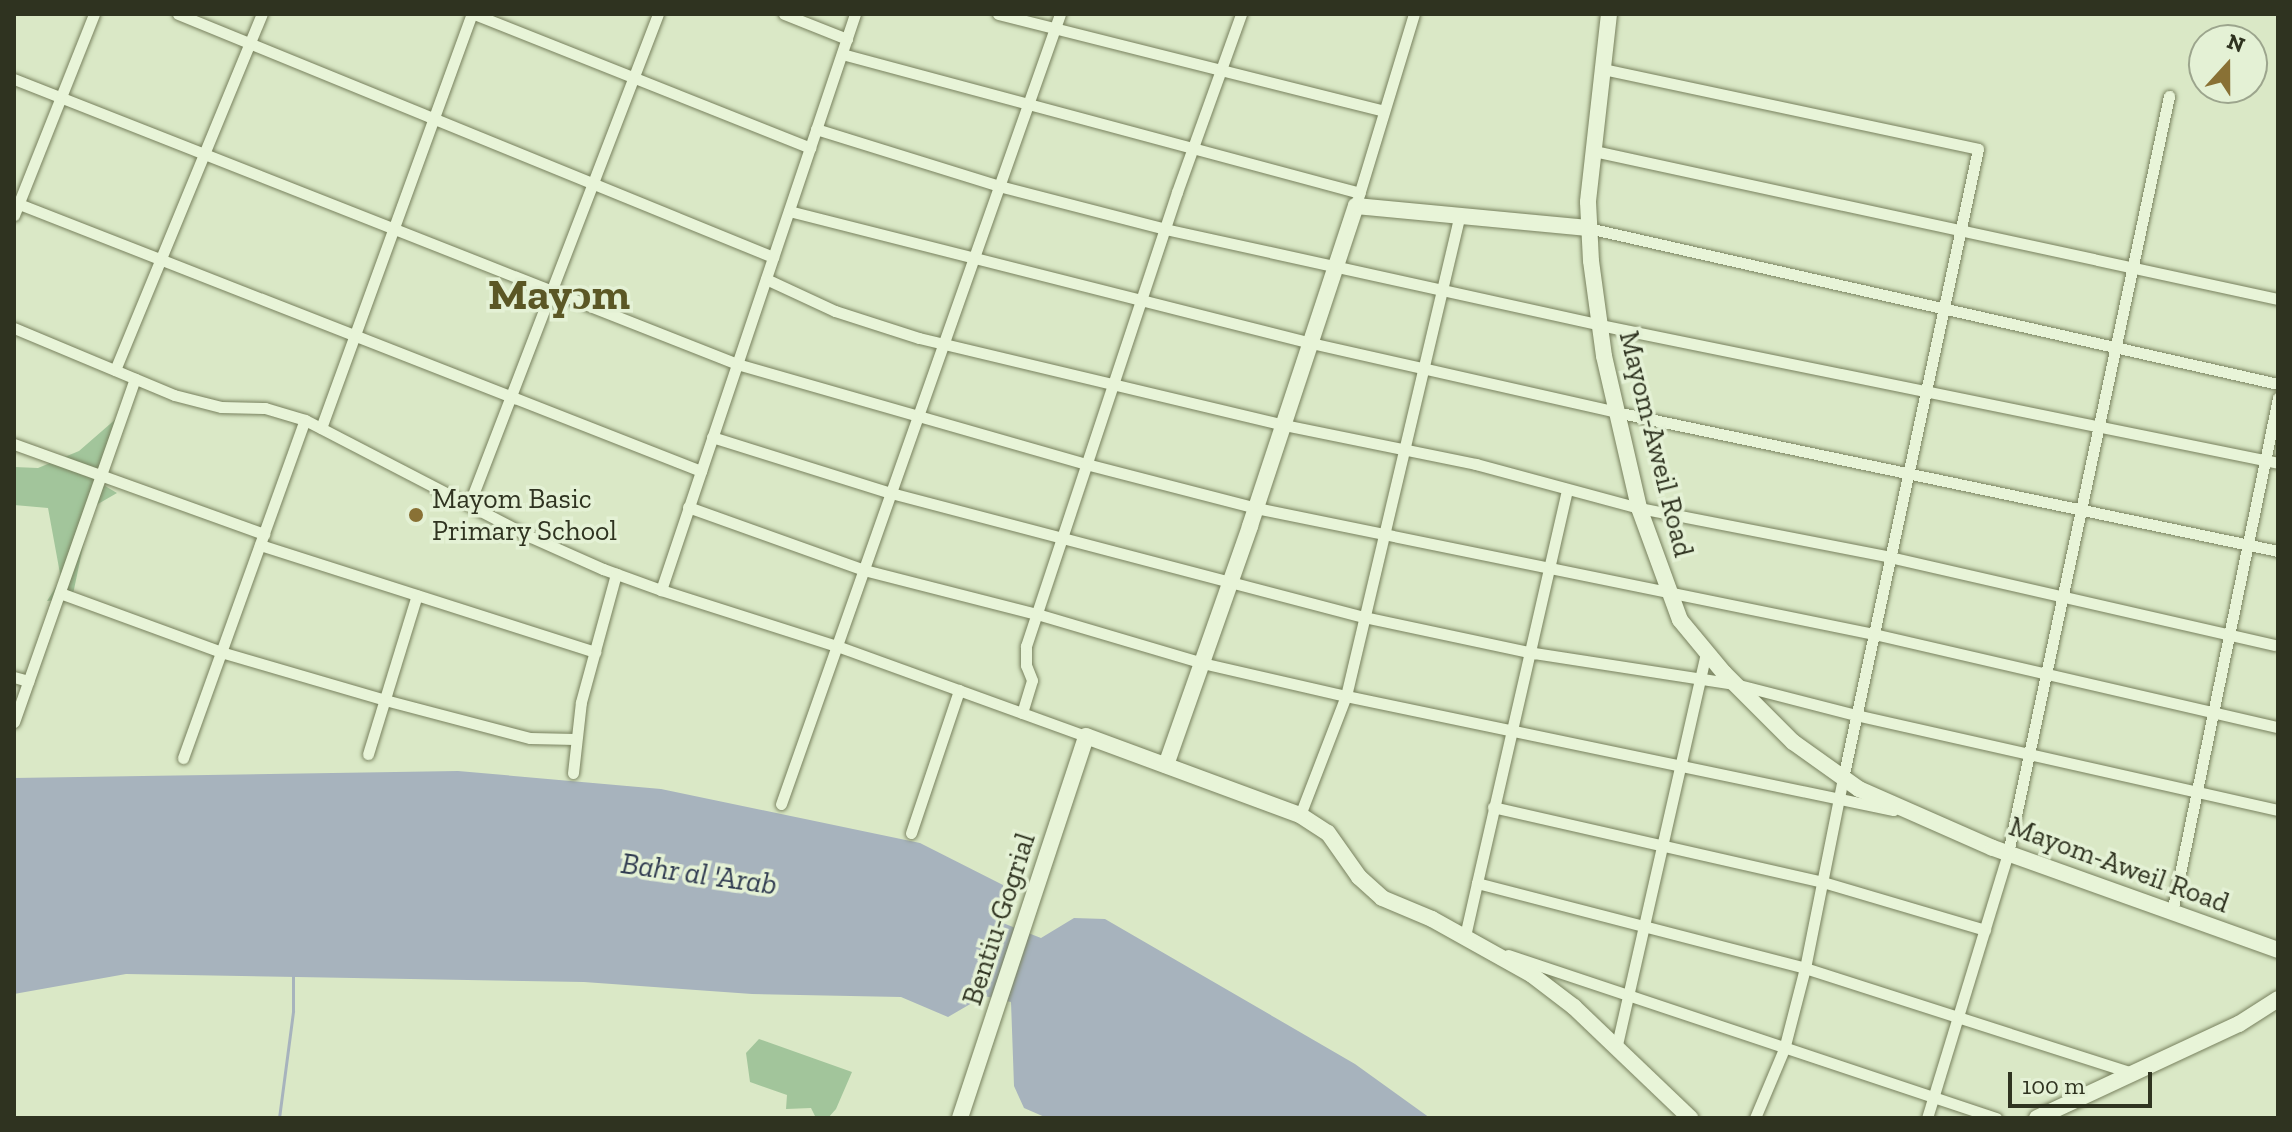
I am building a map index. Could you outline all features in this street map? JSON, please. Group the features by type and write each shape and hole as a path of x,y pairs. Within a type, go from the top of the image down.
{"main road":[{"name":"Mayom-Aweil Road","path":"1609,14 1588,228 1600,325 1616,412 1639,508 1680,620 1735,684 1793,742 1881,801 2008,853 2278,950"},
{"path":"1166,765 1256,508 1358,199 1460,215 1588,228"},
{"path":"1086,736 1300,815 1328,833 1359,877 1382,898 1465,936 1532,975 1574,1007 1690,1118"},
{"name":"Bentiu-Gogrial","path":"960,1118 1086,736"},
{"path":"2037,1118 2239,1024 2278,999"}],"street":[{"path":"94,14 16,207 701,471"},
{"path":"178,14 773,257"},
{"path":"115,370 262,14"},
{"path":"321,428 473,14 810,148"},
{"path":"469,505 658,14"},
{"path":"784,14 847,39"},
{"path":"661,590 855,14"},
{"path":"998,14 1384,111"},
{"path":"781,804 1060,14"},
{"path":"1022,713 1032,680 1026,665 1026,646 1165,229 1241,14"},
{"path":"842,54 1028,103 1358,199 1414,14"},
{"path":"1603,69 1978,149 1805,968 1784,1049 1755,1118"},
{"path":"14,79 737,364 918,416 1256,508 1548,570 1874,634 2278,727"},
{"path":"1927,1118 2008,853 2169,96"},
{"path":"816,129 999,186 1165,229 1600,325 2278,463"},
{"path":"1594,151 2278,299"},
{"path":"789,211 973,260 1424,369 1908,475 2278,551"},
{"path":"1300,815 1346,696 1460,215"},
{"path":"1588,228 2278,384"},
{"path":"766,279 874,325 1113,385 1284,425 1476,464 1639,508 1890,557 2274,645"},
{"path":"14,328 174,395 221,407 265,408 305,420 469,505 616,574 837,646 1086,736"},
{"path":"14,722 135,379"},
{"path":"2172,912 2278,398"},
{"path":"183,758 305,420"},
{"path":"712,437 891,493 1364,617 1529,652 1735,684 1856,715 2278,810"},
{"path":"14,444 262,540 417,595 595,652"},
{"path":"1465,936 1567,490"},
{"path":"688,507 864,570 1037,614 1202,663 1511,731 1915,814"},
{"path":"573,773 575,739 616,574"},
{"path":"60,593 221,652 385,700 530,738 575,739"},
{"path":"368,754 417,595"},
{"path":"1616,1049 1706,652"},
{"path":"14,677 28,681"},
{"path":"911,833 959,690"},
{"path":"1493,807 1823,882 1985,930"},
{"path":"1477,883 1805,968 2133,1074"},
{"path":"1485,948 1996,1118"}],"green space":[{"path":"125,411 100,483 117,493 91,508 72,599 47,601 61,579 48,508 14,505 14,467 38,468 79,451"},
{"path":"759,1039 852,1072 836,1109 828,1118 816,1118 811,1108 786,1109 787,1095 750,1082 746,1053"}],"water":[{"name":"Bahr al 'Arab","path":"458,771 661,789 920,843 1003,885 1003,923 1041,938 1074,918 1105,919 1355,1064 1430,1118 1047,1118 1024,1108 1014,1086 1011,1002 984,996 948,1017 901,997 752,994 584,982 126,974 14,994 14,778"}],"waterway":[{"path":"279,1118 293,1011 293,976"}],"place":[{"name":"Mayom Basic Primary School","path":"416,515"}],"district":[{"name":"Mayɔm","path":"559,294"}]}
